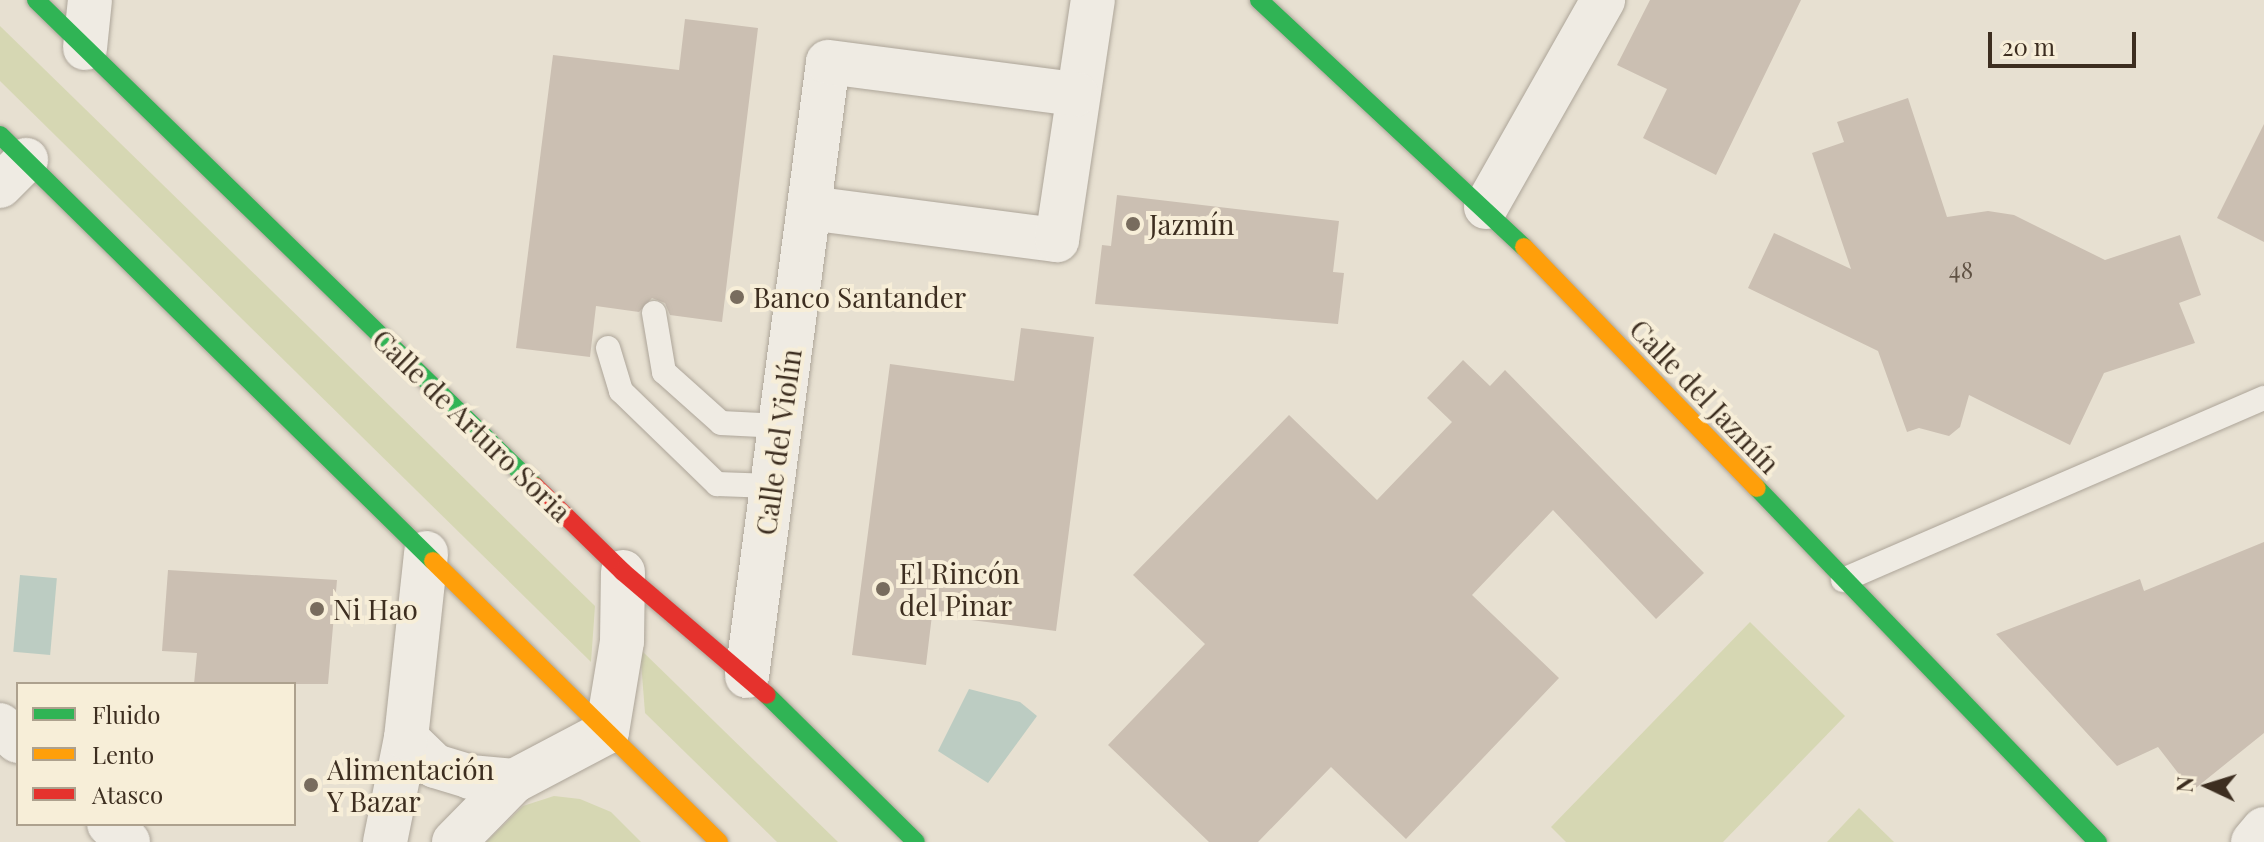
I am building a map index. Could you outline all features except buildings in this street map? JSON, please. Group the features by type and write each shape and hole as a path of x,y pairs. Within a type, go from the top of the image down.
{"main road":[{"name":"Calle de Arturo Soria","path":"36,0 623,572 747,676 916,842"},
{"name":"Calle del Jazmín","path":"1259,0 1486,207 2098,842"},
{"path":"9,161 426,553 719,842"}],"street":[{"path":"85,48 90,0"},
{"path":"809,208 1057,240 1076,94 1093,0"},
{"path":"1486,207 1595,6"},
{"name":"Calle del Violín","path":"747,676 828,62 1076,94"},
{"path":"385,842 406,738 426,553"},
{"path":"454,842 514,781 607,732 622,641 623,572"},
{"path":"0,725 16,739"},
{"path":"406,738 435,766 470,777 514,781"},
{"path":"111,826 128,842"},
{"path":"2253,842 2264,829"}],"lane":[{"path":"654,313 664,372 721,423 781,426"},
{"path":"608,348 621,391 717,484 772,486"},
{"path":"1843,580 2264,398"}],"green space":[{"path":"0,26 595,606 591,662 0,81"},
{"path":"1750,622 1845,716 1723,842 1566,842 1551,827"},
{"path":"640,649 838,842 777,842 645,713"},
{"path":"554,796 580,799 611,812 641,842 486,842 523,806"},
{"path":"1859,808 1894,842 1827,842"}],"shaded area":[{"path":"20,575 57,578 50,655 13,652"},
{"path":"969,689 1020,702 1037,716 988,783 938,751"}],"traffic: fast":[{"path":"36,0 535,486"},
{"path":"1259,0 1524,247"},
{"path":"0,135 433,561"},
{"path":"1757,488 2098,842"},
{"path":"767,695 916,842"}],"traffic: slow":[{"path":"1524,247 1757,488"},
{"path":"433,561 719,842"}],"traffic: jam":[{"path":"535,486 623,572 767,695"}],"place":[{"name":"Jazmín","path":"1133,224"},
{"name":"Banco Santander","path":"737,297"},
{"name":"El Rincón del Pinar","path":"883,589"},
{"name":"Ni Hao","path":"317,609"},
{"name":"Alimentación Y Bazar","path":"311,785"}]}
